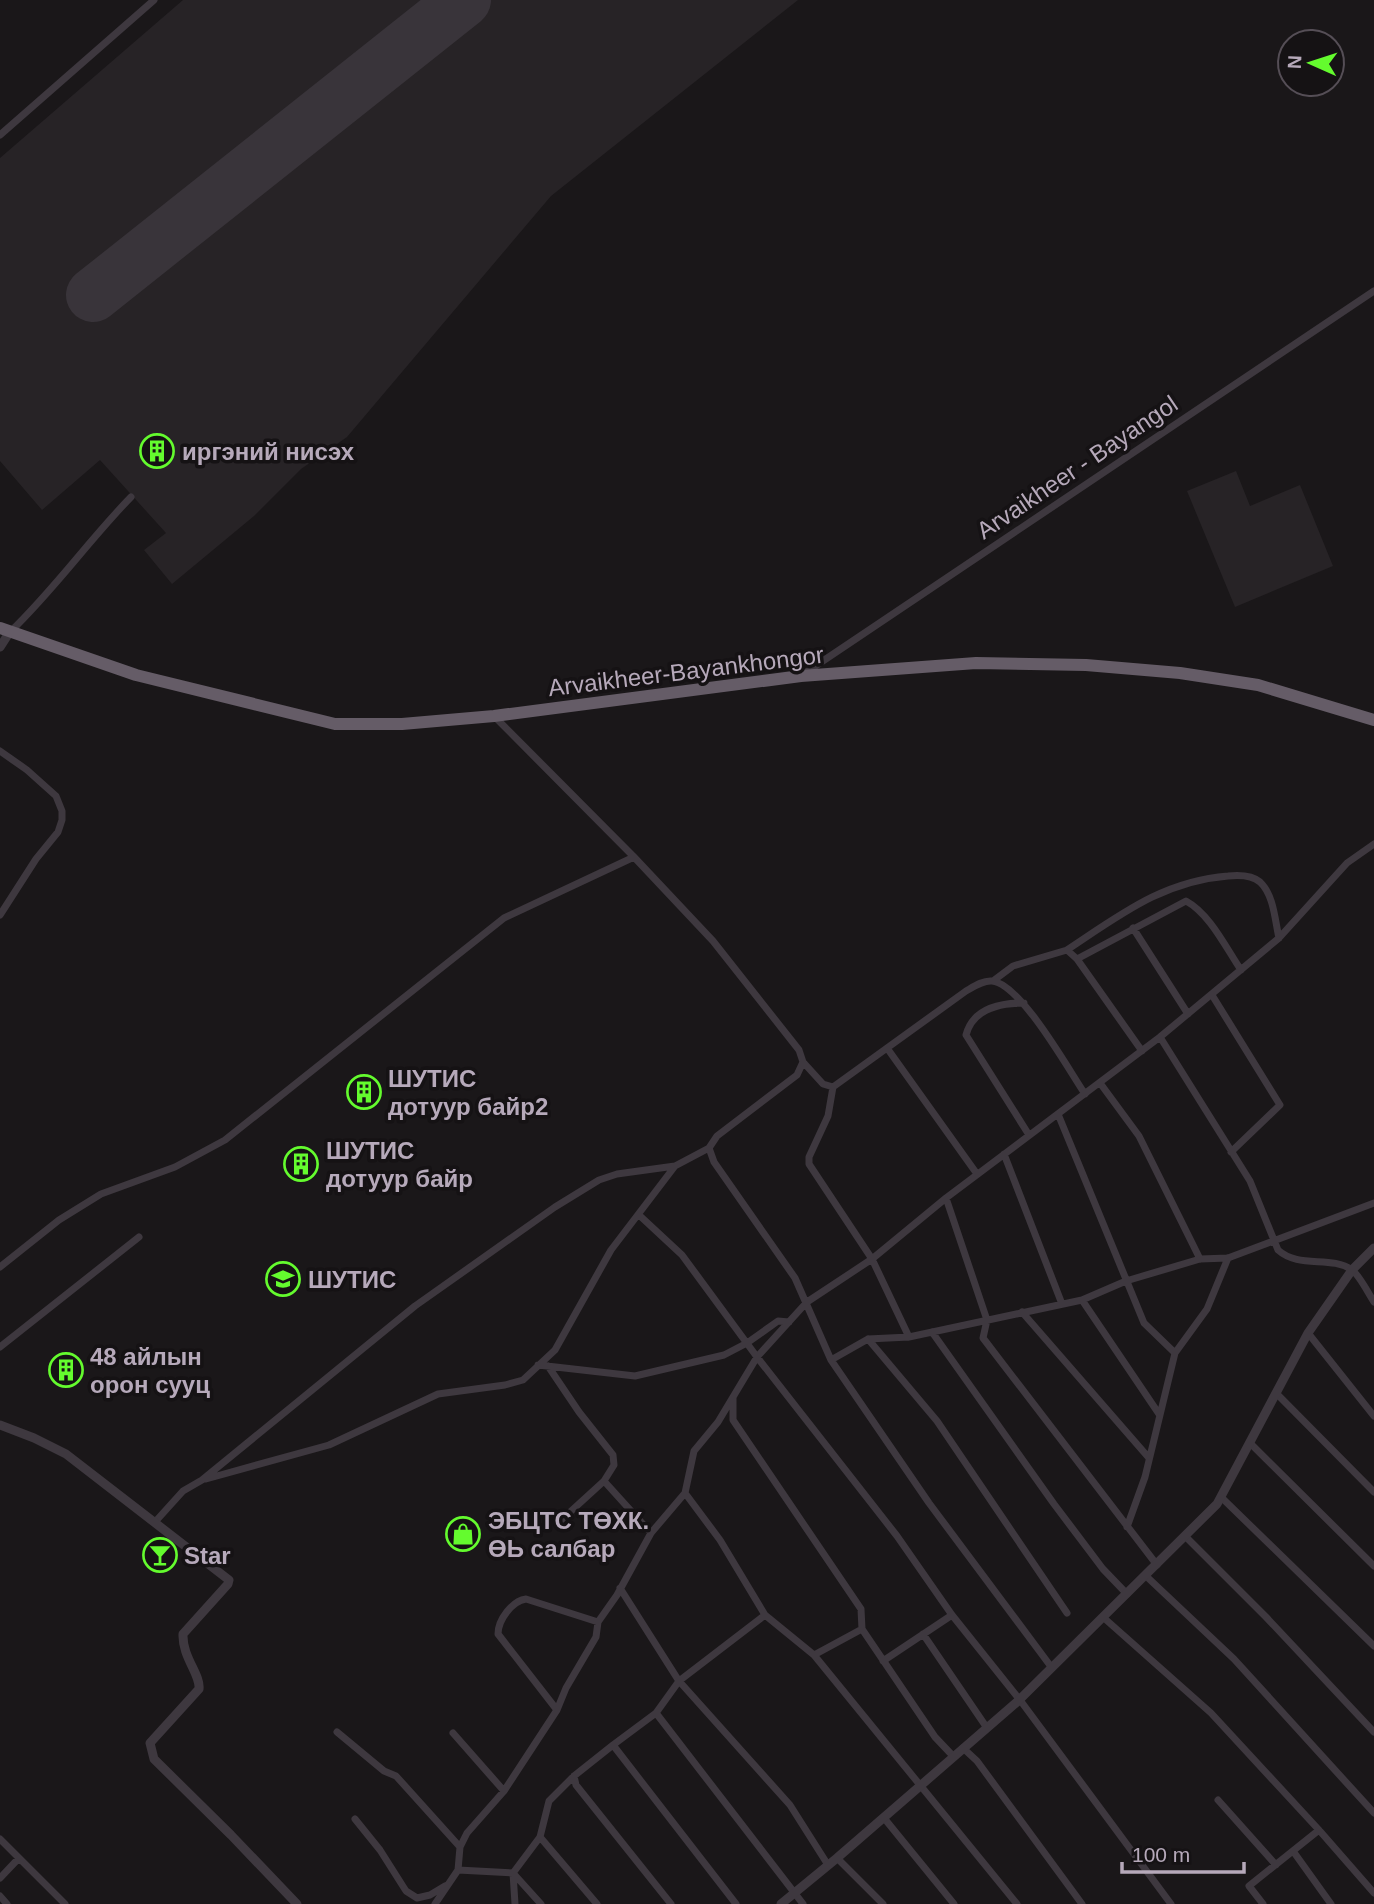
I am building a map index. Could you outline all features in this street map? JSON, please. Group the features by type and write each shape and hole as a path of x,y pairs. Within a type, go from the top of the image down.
{"highway":[{"name":"Arvaikheer-Bayankhongor","path":"5,631 136,675 335,724 402,724 494,716 801,676 976,663 1086,666 1180,673 1258,685 1374,720"}],"street":[{"path":"0,135 154,0"},
{"name":"Arvaikheer - Bayangol","path":"801,676 1374,291"},
{"path":"0,647 5,631 34,609 106,522 131,497"},
{"path":"494,716 713,941 799,1050 803,1062 823,1084 833,1087"},
{"path":"0,751 38,778 56,796 62,811 58,832 36,859 0,915"},
{"path":"435,1904 458,1870 460,1847 467,1833 505,1791 557,1710 566,1688 596,1637 598,1622 651,1532 685,1493 694,1451 718,1422 757,1357 807,1302 872,1259 946,1198 1212,995 1279,938 1347,863 1374,844"},
{"path":"0,1267 60,1220 101,1194 175,1167 226,1140 504,918 634,857"},
{"path":"993,981 1013,966 1067,950 1163,890 1216,877 1234,875 1261,882 1273,907 1279,938"},
{"path":"1077,959 1186,901 1195,905 1204,916 1241,970"},
{"path":"1133,928 1188,1014"},
{"path":"1067,950 1077,959 1142,1051"},
{"path":"909,1336 872,1259 809,1164 809,1157 828,1116 833,1087 966,990 993,981 1010,988 1024,1003 1085,1094"},
{"path":"1212,995 1280,1105 1231,1152"},
{"path":"1024,1003 1003,1003 987,1008 970,1024 966,1035 1029,1135"},
{"path":"1160,1037 1250,1181 1278,1250 1288,1257 1335,1264 1352,1270 1374,1301"},
{"path":"887,1048 977,1174"},
{"path":"155,1522 183,1491 202,1480 415,1306 555,1207 599,1180 617,1174 675,1166 709,1148 717,1136 797,1075 803,1062"},
{"path":"1100,1083 1139,1136 1200,1259"},
{"path":"1058,1114 1144,1323 1175,1353"},
{"path":"709,1148 714,1162 795,1278 831,1360 929,1503 1052,1668"},
{"path":"1004,1154 1062,1304"},
{"path":"202,1480 330,1445 438,1394 523,1380 555,1350 611,1250 675,1166"},
{"path":"946,1198 987,1320 983,1338 1157,1565"},
{"path":"831,1360 867,1339 932,1332 1082,1300 1126,1281 1200,1259 1228,1258 1374,1203"},
{"path":"639,1215 681,1255 897,1536 952,1615 1020,1700 1171,1904"},
{"path":"0,1347 139,1237"},
{"path":"781,1904 1020,1700 1217,1504 1308,1332 1352,1270 1374,1248"},
{"path":"1127,1527 1145,1477 1175,1353 1207,1310 1228,1258"},
{"path":"1082,1300 1159,1414"},
{"path":"1022,1312 1149,1458"},
{"path":"538,1365 635,1377 724,1355 778,1321 789,1322"},
{"path":"932,1332 1102,1569 1127,1594"},
{"path":"1308,1332 1374,1416"},
{"path":"867,1339 937,1421 1067,1613"},
{"path":"548,1366 613,1455 614,1465 604,1481 558,1523"},
{"path":"1276,1393 1374,1492"},
{"path":"733,1398 733,1420 861,1609 862,1629 935,1737 953,1756"},
{"path":"0,1425 65,1454 229,1581 183,1634 186,1658 199,1683 199,1689 150,1743 151,1752 154,1759 297,1904"},
{"path":"1250,1443 1374,1566"},
{"path":"604,1481 651,1532"},
{"path":"685,1493 720,1540 765,1615 814,1655 1017,1904"},
{"path":"1221,1497 1374,1646"},
{"path":"1185,1536 1305,1657 1374,1732"},
{"path":"1146,1576 1234,1659 1374,1813"},
{"path":"620,1588 679,1681 790,1805 828,1865"},
{"path":"557,1710 498,1634 500,1620 520,1600 526,1599 598,1622"},
{"path":"515,1904 513,1873 540,1837 549,1801 574,1776 656,1713 679,1681 765,1615"},
{"path":"883,1661 952,1615"},
{"path":"1104,1618 1211,1713 1320,1830 1374,1893"},
{"path":"814,1655 862,1629"},
{"path":"923,1634 987,1728"},
{"path":"656,1713 803,1904"},
{"path":"337,1732 384,1771 396,1776 460,1847"},
{"path":"453,1733 505,1791"},
{"path":"613,1745 736,1904"},
{"path":"963,1748 977,1761 1082,1904"},
{"path":"574,1776 576,1785 671,1904"},
{"path":"1218,1800 1276,1865"},
{"path":"884,1818 954,1904"},
{"path":"355,1819 380,1850 406,1891 416,1898 430,1895 446,1886"},
{"path":"1263,1904 1249,1886 1320,1830"},
{"path":"540,1837 597,1904"},
{"path":"0,1839 65,1904"},
{"path":"1293,1852 1331,1904"},
{"path":"0,1878 19,1858"},
{"path":"837,1858 883,1904"},
{"path":"458,1870 513,1873 541,1904"},
{"path":"0,1896 7,1904"}],"shaded area":[{"path":"183,0 798,0 551,196 347,437 301,469 254,516 172,584 144,550 166,533 100,460 42,510 0,461 0,158"},
{"path":"1236,471 1250,506 1300,485 1333,566 1235,607 1187,491"}],"runway":[{"path":"93,295 464,0"}],"place":[{"name":"иргэний нисэх","path":"157,451"},
{"name":"ШУТИС дотуур байр2","path":"364,1092"},
{"name":"ШУТИС дотуур байр","path":"301,1164"},
{"name":"ШУТИС","path":"283,1279"},
{"name":"48 айлын орон сууц","path":"66,1370"},
{"name":"ЭБЦТС ТӨХК. ӨЬ салбар","path":"463,1534"},
{"name":"Star","path":"160,1555"}]}
